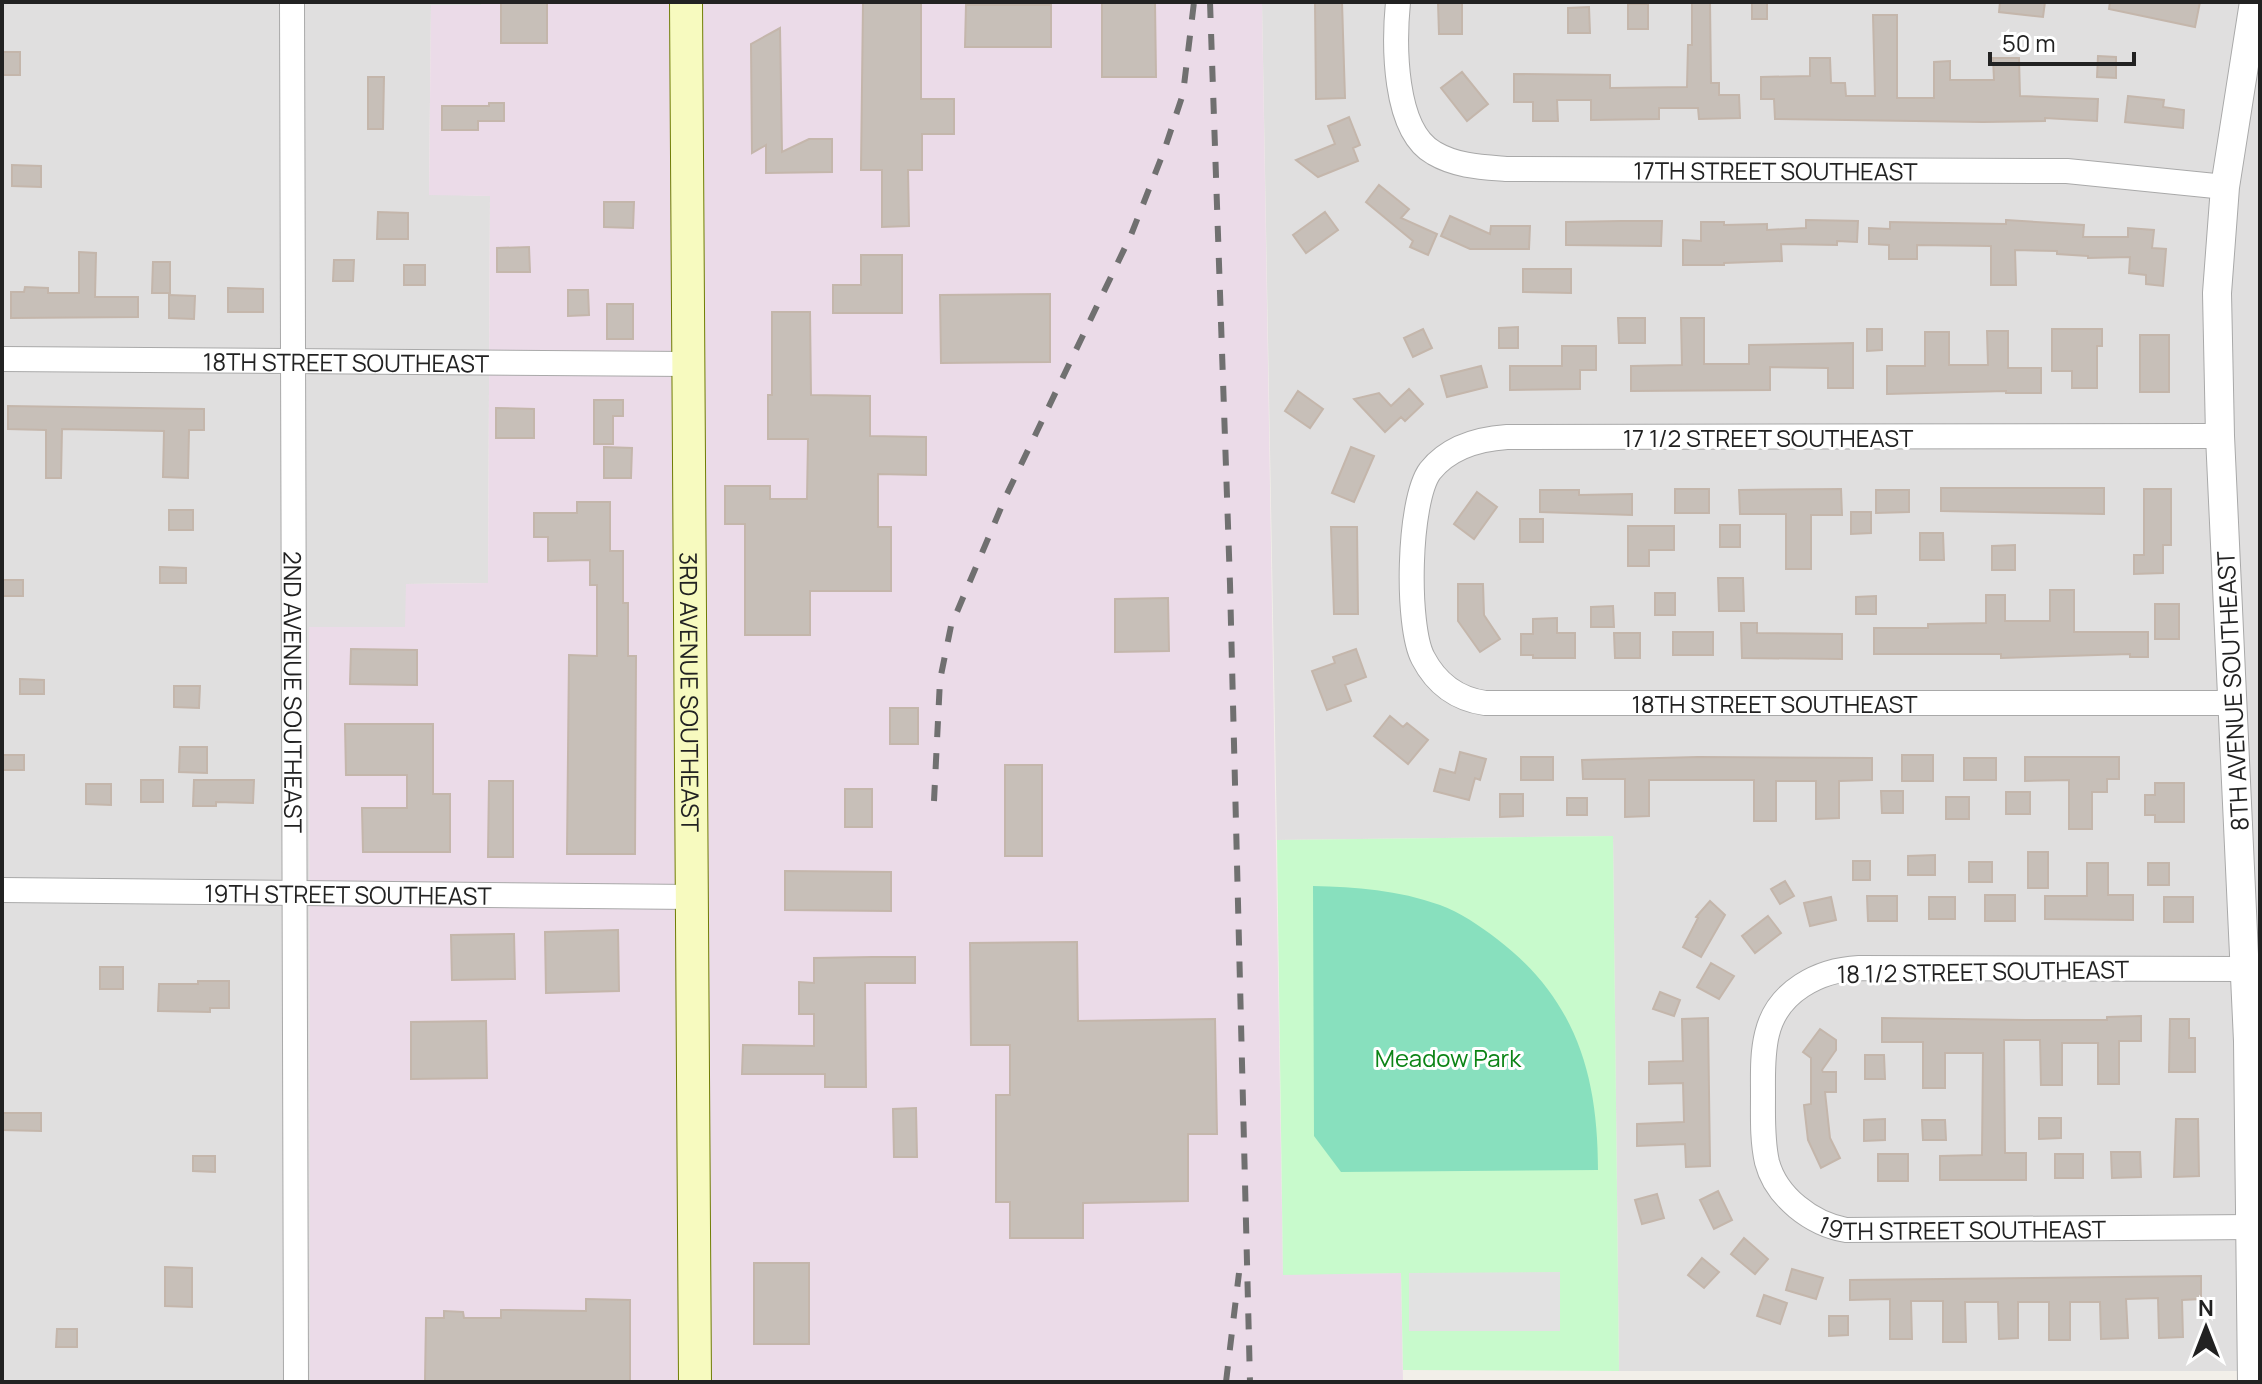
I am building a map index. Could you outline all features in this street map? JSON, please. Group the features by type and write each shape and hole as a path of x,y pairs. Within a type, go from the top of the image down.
{"main road":[{"name":"3RD AVENUE SOUTHEAST","path":"686,2 695,1382"}],"street":[{"name":"2ND AVENUE SOUTHEAST","path":"292,2 296,1382"},
{"name":"17TH STREET SOUTHEAST","path":"1398,2 1401,95 1414,132 1433,153 1466,165 1506,169 2067,171 2225,187"},
{"name":"8TH AVENUE SOUTHEAST","path":"2252,1382 2252,1227 2245,969 2220,436 2217,293 2225,187 2254,2"},
{"name":"18TH STREET SOUTHEAST","path":"2,359 688,364"},
{"name":"17 1/2 STREET SOUTHEAST","path":"1413,572 1415,511 1425,480 1430,471 1450,453 1483,439 2220,436"},
{"name":"18TH STREET SOUTHEAST","path":"1413,572 1415,623 1421,656 1439,682 1455,694 1475,702 1499,705 2232,703"},
{"name":"19TH STREET SOUTHEAST","path":"2,890 692,897"},
{"name":"18 1/2 STREET SOUTHEAST","path":"1763,1097 1763,1054 1769,1026 1793,992 1825,973 1859,968 2245,969"},
{"name":"19TH STREET SOUTHEAST","path":"1763,1097 1770,1171 1802,1211 1841,1229 2252,1227"}],"shaded area":[{"path":"2,2 482,2 482,5 431,5 429,194 490,196 488,583 406,584 406,627 309,627 310,1382 2,1382"},
{"path":"482,2 1262,2 1283,1274 1401,1273 1403,1382 310,1382 309,627 405,627 406,584 488,583 490,196 429,195 431,5 481,5"},
{"path":"1262,2 2260,2 2260,1371 1619,1371 1613,836 1277,840"},
{"path":"1560,1272 1560,1331 1409,1331 1409,1273"}],"green space":[{"name":"Meadow Park","path":"1613,836 1619,1371 1403,1370 1401,1273 1283,1275 1277,840"},
{"path":"1313,886 1377,890 1440,905 1477,924 1524,962 1564,1013 1577,1041 1593,1102 1598,1170 1341,1172 1314,1136"}],"building":[{"path":"501,2 547,2 547,43 501,43"},
{"path":"921,2 921,99 954,99 954,134 922,134 922,170 908,170 909,226 882,227 882,170 861,170 863,3"},
{"path":"1102,2 1155,2 1156,77 1102,77"},
{"path":"1315,2 1342,2 1345,98 1316,99"},
{"path":"1438,2 1462,2 1462,34 1439,34"},
{"path":"1692,2 1710,2 1711,83 1719,83 1719,95 1739,95 1740,118 1699,119 1698,108 1659,108 1659,119 1591,120 1591,100 1557,100 1558,121 1533,121 1533,102 1514,102 1514,74 1610,75 1610,88 1687,87 1688,45 1692,45"},
{"path":"1752,2 1767,2 1767,19 1752,19"},
{"path":"2000,2 2045,2 2043,17 1999,12"},
{"path":"2110,2 2200,2 2195,27 2109,9"},
{"path":"1628,4 1648,4 1648,29 1628,29"},
{"path":"966,5 1051,5 1051,47 965,47"},
{"path":"1589,7 1590,33 1568,33 1568,8"},
{"path":"1873,15 1897,15 1897,98 1934,98 1934,62 1950,61 1950,80 1994,80 1993,58 2019,58 2020,96 2098,99 2097,121 2045,118 2045,121 1983,122 1775,119 1774,99 1761,99 1761,77 1810,76 1810,58 1830,58 1831,83 1845,83 1846,96 1875,96"},
{"path":"780,28 782,152 809,139 832,139 832,172 766,173 766,145 752,153 751,44"},
{"path":"2,52 20,52 20,75 2,75"},
{"path":"2098,56 2116,57 2116,78 2097,77"},
{"path":"1462,72 1488,104 1467,121 1441,88"},
{"path":"368,77 384,77 383,129 368,129"},
{"path":"2128,96 2164,100 2163,107 2184,110 2183,128 2125,122"},
{"path":"489,103 504,103 504,121 478,121 478,130 442,130 442,106 489,106"},
{"path":"1349,117 1360,145 1353,148 1358,161 1318,177 1296,160 1335,144 1328,126"},
{"path":"12,165 41,166 41,187 12,186"},
{"path":"1379,185 1409,209 1401,218 1437,234 1428,255 1410,247 1413,241 1366,202"},
{"path":"604,202 634,202 633,228 604,227"},
{"path":"378,212 408,213 408,239 377,239"},
{"path":"1325,212 1338,230 1306,253 1293,235"},
{"path":"1450,216 1490,234 1491,226 1530,226 1529,249 1470,249 1441,236"},
{"path":"1806,220 1858,221 1857,242 1837,241 1837,245 1781,244 1782,261 1683,265 1683,240 1701,241 1701,222 1767,224 1767,230 1806,228"},
{"path":"2006,220 2084,225 2083,237 2128,237 2128,228 2154,230 2152,248 2166,249 2163,286 2146,284 2146,275 2129,273 2130,257 2088,258 2057,254 2057,251 2015,250 2016,285 1991,285 1991,246 1917,245 1917,259 1889,259 1889,245 1869,244 1869,228 1890,229 1890,222 2006,224"},
{"path":"1662,221 1661,246 1566,245 1566,222"},
{"path":"529,247 530,272 497,272 497,248"},
{"path":"79,252 96,253 95,297 138,297 138,317 11,318 11,292 24,292 25,287 48,288 48,293 79,293"},
{"path":"861,255 902,255 902,313 833,313 833,285 861,285"},
{"path":"334,260 354,260 353,281 333,281"},
{"path":"153,262 170,262 170,293 152,293"},
{"path":"404,265 425,265 425,285 404,285"},
{"path":"1523,269 1571,269 1571,293 1523,292"},
{"path":"228,288 263,289 263,312 228,312"},
{"path":"568,290 588,290 589,315 568,316"},
{"path":"1050,294 1050,362 941,363 940,295"},
{"path":"169,295 195,296 194,319 169,318"},
{"path":"607,304 633,304 633,339 607,339"},
{"path":"772,312 810,312 811,395 870,396 870,436 926,437 926,475 878,474 878,527 891,527 891,591 810,591 810,635 745,635 745,524 725,524 725,486 770,486 770,499 807,499 808,439 768,439 768,395 772,395"},
{"path":"1618,318 1645,318 1645,343 1619,343"},
{"path":"1681,318 1704,318 1704,364 1749,364 1749,345 1853,343 1853,388 1828,388 1828,368 1770,367 1770,390 1631,391 1631,366 1682,365"},
{"path":"1518,327 1518,348 1499,348 1499,328"},
{"path":"1423,329 1432,348 1413,357 1404,338"},
{"path":"1867,329 1882,329 1882,350 1867,351"},
{"path":"2052,329 2102,329 2102,346 2097,346 2097,388 2072,388 2072,371 2052,371"},
{"path":"1987,331 2008,331 2008,368 2041,368 2041,393 1887,394 1887,366 1925,366 1925,332 1949,332 1949,365 1988,365"},
{"path":"2140,335 2169,335 2169,392 2140,392"},
{"path":"1562,346 1596,346 1596,370 1580,370 1580,389 1510,390 1510,366 1562,366"},
{"path":"1481,366 1487,387 1447,397 1441,376"},
{"path":"1409,389 1423,404 1405,421 1401,417 1385,432 1354,399 1379,393 1391,406"},
{"path":"1298,391 1323,409 1310,428 1285,411"},
{"path":"594,400 623,400 623,416 613,416 613,444 594,444"},
{"path":"8,406 204,409 204,430 189,430 188,478 163,477 164,431 62,429 61,478 46,478 46,430 8,429"},
{"path":"496,408 534,409 534,438 496,438"},
{"path":"604,447 632,448 631,478 604,478"},
{"path":"1351,447 1374,456 1354,502 1332,493"},
{"path":"1941,488 2104,488 2104,514 1941,511"},
{"path":"1675,489 1709,489 1709,513 1675,513"},
{"path":"1841,489 1842,515 1811,515 1811,569 1786,569 1786,514 1740,514 1739,490"},
{"path":"2144,489 2171,489 2171,545 2163,545 2163,573 2134,574 2134,555 2144,555"},
{"path":"1540,490 1579,490 1579,495 1632,494 1632,515 1540,512"},
{"path":"1876,490 1909,490 1909,512 1876,513"},
{"path":"1477,492 1497,507 1474,539 1454,524"},
{"path":"577,502 610,502 610,551 623,551 623,603 628,603 628,656 636,656 635,854 567,854 569,655 597,656 597,585 590,585 590,560 548,561 548,537 534,537 534,513 577,513"},
{"path":"169,510 193,510 193,530 169,530"},
{"path":"1851,512 1871,512 1871,533 1851,534"},
{"path":"1520,519 1543,519 1543,542 1520,542"},
{"path":"1720,525 1740,525 1740,547 1720,547"},
{"path":"1628,526 1674,526 1674,550 1649,550 1649,566 1628,566"},
{"path":"1331,527 1357,527 1358,614 1334,614"},
{"path":"1920,533 1943,533 1944,560 1920,560"},
{"path":"2015,545 2015,570 1992,570 1992,546"},
{"path":"160,567 186,568 186,583 160,583"},
{"path":"1718,578 1743,578 1744,611 1719,611"},
{"path":"2,580 23,580 23,596 2,596"},
{"path":"1458,584 1483,584 1484,615 1500,639 1480,652 1458,621"},
{"path":"2050,590 2074,590 2074,632 2148,632 2148,657 2130,657 2130,654 2001,658 2001,654 1874,654 1874,628 1928,628 1928,624 1986,623 1986,595 2005,595 2005,621 2050,621"},
{"path":"1655,593 1675,593 1675,615 1655,615"},
{"path":"1876,596 1876,614 1856,614 1856,597"},
{"path":"1168,598 1169,651 1115,652 1115,599"},
{"path":"2155,604 2179,604 2179,639 2155,639"},
{"path":"1613,606 1614,627 1591,627 1591,607"},
{"path":"1557,618 1557,633 1575,633 1575,658 1521,655 1521,634 1533,634 1533,619"},
{"path":"1741,623 1757,623 1757,633 1842,634 1842,659 1742,658"},
{"path":"1673,632 1713,632 1713,655 1673,655"},
{"path":"1614,633 1640,633 1640,658 1615,658"},
{"path":"351,649 417,650 417,685 350,684"},
{"path":"1356,649 1366,677 1345,685 1351,701 1327,710 1312,671 1335,663 1333,657"},
{"path":"20,679 44,680 44,694 20,694"},
{"path":"174,686 200,686 199,708 174,707"},
{"path":"890,708 918,708 918,744 890,744"},
{"path":"1390,716 1403,727 1407,723 1428,740 1408,764 1374,736"},
{"path":"345,724 433,724 433,794 450,794 450,852 363,852 362,808 407,808 407,775 346,775"},
{"path":"180,747 207,747 207,773 179,772"},
{"path":"1460,752 1486,759 1480,780 1475,778 1469,800 1434,791 1440,769 1455,773"},
{"path":"2,755 24,755 24,770 2,770"},
{"path":"1902,755 1933,755 1933,781 1902,781"},
{"path":"1521,757 1553,757 1553,780 1521,780"},
{"path":"2025,757 2119,757 2119,779 2107,779 2107,792 2092,792 2092,829 2069,829 2069,780 2025,781"},
{"path":"1872,758 1872,780 1839,781 1839,818 1816,819 1816,781 1776,781 1776,821 1754,821 1754,780 1649,780 1649,816 1625,817 1625,779 1583,779 1582,760"},
{"path":"1964,758 1996,758 1996,780 1964,780"},
{"path":"1005,765 1042,765 1042,856 1005,856"},
{"path":"141,780 163,780 163,802 141,802"},
{"path":"194,780 254,780 253,803 216,802 216,806 193,806"},
{"path":"489,781 513,781 513,857 488,857"},
{"path":"2155,783 2184,783 2184,822 2155,822 2155,815 2145,815 2145,795 2155,795"},
{"path":"86,784 111,784 111,805 86,804"},
{"path":"845,789 872,789 872,827 845,827"},
{"path":"1881,791 1903,791 1903,813 1882,813"},
{"path":"2006,792 2030,792 2030,814 2006,814"},
{"path":"1500,794 1523,794 1523,816 1500,817"},
{"path":"1946,797 1969,797 1969,819 1946,819"},
{"path":"1567,798 1587,798 1587,815 1567,815"},
{"path":"2028,852 2048,852 2048,888 2028,888"},
{"path":"1935,855 1935,875 1908,875 1908,856"},
{"path":"1853,861 1870,861 1870,880 1853,880"},
{"path":"1969,862 1992,862 1992,882 1969,882"},
{"path":"2087,863 2108,863 2108,895 2133,895 2133,920 2045,919 2045,896 2087,896"},
{"path":"2148,863 2169,863 2169,885 2148,885"},
{"path":"785,871 891,872 891,911 785,910"},
{"path":"1785,881 1794,896 1780,904 1771,889"},
{"path":"1985,895 2015,895 2015,921 1985,921"},
{"path":"1867,896 1897,896 1897,921 1868,921"},
{"path":"1831,897 1836,920 1810,926 1804,903"},
{"path":"1929,897 1955,897 1955,919 1929,919"},
{"path":"2164,897 2193,897 2193,922 2164,922"},
{"path":"1710,901 1725,915 1701,957 1683,947 1696,917"},
{"path":"1768,916 1781,933 1755,953 1742,936"},
{"path":"618,930 619,991 546,993 545,932"},
{"path":"514,934 515,979 452,980 451,935"},
{"path":"1077,942 1078,1021 1215,1019 1217,1134 1188,1134 1188,1201 1083,1203 1083,1238 1010,1238 1010,1202 996,1202 996,1095 1010,1095 1010,1045 971,1045 970,943"},
{"path":"915,957 915,983 865,983 866,1087 825,1087 825,1074 742,1074 743,1045 814,1046 814,1014 799,1014 799,982 814,983 814,958"},
{"path":"1711,963 1734,976 1719,999 1697,987"},
{"path":"100,967 123,967 123,989 100,989"},
{"path":"198,981 229,981 229,1008 210,1008 210,1012 158,1011 159,984 198,984"},
{"path":"1660,992 1680,1000 1674,1016 1653,1009"},
{"path":"2141,1016 2141,1041 2119,1041 2119,1084 2098,1084 2098,1043 2062,1043 2062,1085 2041,1085 2040,1040 2004,1040 2005,1153 2026,1153 2026,1180 1940,1180 1940,1156 1982,1155 1983,1053 1945,1053 1945,1088 1923,1088 1923,1042 1882,1042 1882,1018 2107,1020 2107,1017"},
{"path":"1708,1018 1710,1166 1686,1167 1685,1144 1637,1146 1637,1124 1684,1122 1683,1083 1649,1084 1649,1062 1683,1061 1682,1019"},
{"path":"2170,1019 2189,1019 2189,1038 2195,1038 2195,1072 2169,1072"},
{"path":"486,1021 487,1078 411,1079 411,1022"},
{"path":"1820,1029 1836,1040 1836,1050 1822,1070 1836,1072 1836,1092 1825,1092 1830,1138 1840,1158 1821,1168 1808,1140 1804,1105 1811,1104 1811,1058 1803,1052"},
{"path":"1865,1055 1884,1055 1885,1079 1865,1079"},
{"path":"916,1108 917,1157 894,1157 893,1109"},
{"path":"2,1113 41,1113 41,1131 2,1130"},
{"path":"2039,1118 2061,1118 2061,1138 2039,1139"},
{"path":"1885,1119 1885,1140 1864,1141 1864,1120"},
{"path":"2176,1119 2198,1119 2199,1176 2174,1177"},
{"path":"1922,1120 1945,1120 1946,1140 1923,1140"},
{"path":"2111,1152 2140,1152 2141,1177 2112,1178"},
{"path":"1878,1154 1908,1154 1908,1181 1878,1181"},
{"path":"2055,1154 2083,1154 2083,1178 2055,1178"},
{"path":"193,1156 215,1156 215,1172 193,1171"},
{"path":"1718,1191 1732,1220 1714,1229 1700,1200"},
{"path":"1657,1194 1664,1218 1642,1224 1635,1200"},
{"path":"1744,1238 1768,1259 1755,1274 1731,1254"},
{"path":"1702,1258 1719,1272 1704,1288 1688,1275"},
{"path":"754,1263 809,1263 809,1344 754,1344"},
{"path":"165,1267 192,1268 192,1307 165,1306"},
{"path":"1792,1269 1823,1278 1816,1299 1786,1290"},
{"path":"2201,1276 2201,1299 2182,1300 2183,1337 2159,1338 2158,1298 2126,1299 2128,1338 2101,1339 2100,1302 2070,1302 2070,1340 2049,1340 2049,1302 2018,1302 2018,1338 1999,1339 1998,1302 1965,1302 1966,1342 1943,1342 1943,1301 1911,1301 1912,1339 1890,1339 1890,1299 1850,1300 1850,1280"},
{"path":"1764,1295 1787,1303 1780,1324 1757,1316"},
{"path":"586,1299 630,1300 630,1382 425,1382 426,1318 444,1318 444,1311 463,1312 464,1318 501,1318 501,1310 586,1311"},
{"path":"1829,1316 1848,1316 1848,1335 1829,1336"},
{"path":"57,1329 77,1329 77,1347 56,1347"}],"railway":[{"path":"934,801 940,680 951,626 1006,496 1131,235 1164,151 1183,94 1194,2"},
{"path":"1210,2 1230,584 1250,1382"},
{"path":"1226,1382 1239,1273"}]}
